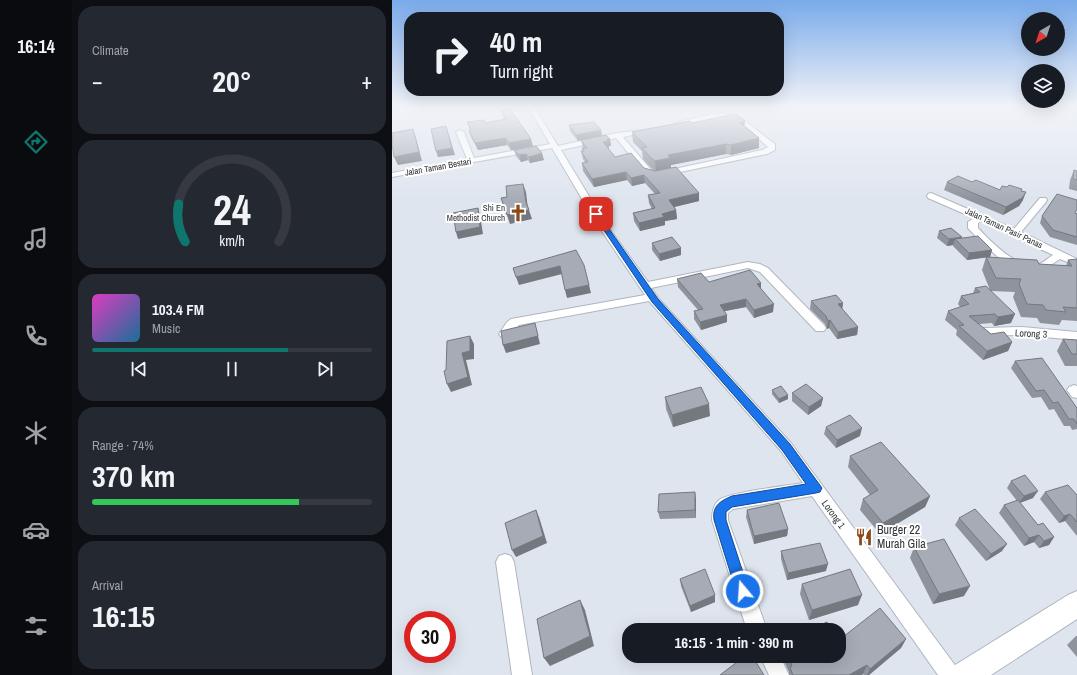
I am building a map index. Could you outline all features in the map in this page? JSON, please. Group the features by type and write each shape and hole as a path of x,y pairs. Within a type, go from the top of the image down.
{"main road":[{"path":"965,675 1077,604"}],"street":[{"path":"462,136 472,161"},
{"name":"Lorong 1","path":"550,136 600,221 652,297 786,447 950,675"},
{"name":"Jalan Taman Bestari","path":"392,175 609,136"},
{"path":"618,136 649,173 656,175 764,152 772,148 772,146 760,136"},
{"name":"Jalan Taman Pasir Panas","path":"931,196 1015,233 1077,263"},
{"path":"1015,233 1043,200"},
{"path":"981,218 973,222 974,228 1014,264 1023,268 1036,268 1060,254"},
{"path":"645,286 736,267 748,265 756,266 764,270 820,328"},
{"path":"505,334 515,322 652,297"},
{"name":"Lorong 3","path":"985,332 1022,332 1077,336"},
{"path":"754,623 720,520 719,514 721,508 725,504 732,502 816,488"},
{"path":"505,562 522,675"},
{"path":"773,663 779,675"}],"building":[{"path":"392,136 415,136 419,152 394,157"},
{"path":"433,136 449,136 452,148 436,151"},
{"path":"472,136 529,136 531,139 509,143 505,138 475,143"},
{"path":"608,136 610,139 603,142 615,157 631,153 644,168 655,171 676,167 699,193 669,200 676,210 662,214 664,217 639,223 633,213 655,208 648,195 660,193 644,175 631,178 626,172 592,179 582,163 588,162 581,151 584,151 582,148 587,148 581,140"},
{"path":"636,136 757,136 759,138 731,145 726,144 668,155 670,158 655,161 642,148 647,147"},
{"path":"536,146 542,153 529,157 526,154 519,155 514,150"},
{"path":"1074,170 1077,171 1077,180 1073,179"},
{"path":"958,176 972,182 976,180 1000,190 1002,186 1007,187 1009,185 1022,189 1021,191 1026,192 1022,198 1006,207 947,182"},
{"path":"523,184 529,210 507,215 501,198 507,197 506,186"},
{"path":"1057,194 1077,200 1077,209 1075,213 1077,214 1077,237 1053,230 1042,216"},
{"path":"478,208 480,227 456,232 453,213"},
{"path":"951,228 962,237 949,239 939,231"},
{"path":"978,236 992,250 969,253 955,239"},
{"path":"672,237 681,248 659,254 652,243"},
{"path":"576,250 584,265 589,285 565,290 560,266 516,277 513,268"},
{"path":"986,257 1037,260 1039,264 1072,266 1068,260 1077,259 1077,308 1063,307 1066,312 1046,310 1043,305 1027,304 1019,284 1021,279 996,278"},
{"path":"750,270 761,283 757,284 774,304 754,310 746,299 720,305 727,315 700,322 694,311 703,309 677,279 701,273 709,282"},
{"path":"986,286 1015,314 998,317 995,314 969,316 991,334 1004,332 1012,342 987,351 959,326 964,325 948,311 969,304 961,296 980,292 975,288"},
{"path":"836,295 843,303 838,304 858,327 838,332 830,320 828,321 826,316 811,301"},
{"path":"535,323 538,336 503,345 501,331"},
{"path":"470,336 470,351 462,353 468,377 447,384 444,371 446,370 447,341"},
{"path":"1063,339 1077,340 1077,354 1072,354"},
{"path":"1042,358 1077,408 1077,423 1074,419 1069,419 1058,402 1053,403 1044,390 1036,391 1015,361"},
{"path":"806,384 823,398 809,407 792,393"},
{"path":"781,386 788,395 779,399 772,390"},
{"path":"701,387 709,404 672,415 665,397"},
{"path":"850,415 862,428 837,440 826,427"},
{"path":"881,442 930,496 883,523 863,499 878,490 850,456"},
{"path":"1025,475 1038,491 1024,496 1011,481"},
{"path":"1068,485 1077,495 1077,522 1070,514 1064,516 1045,492"},
{"path":"695,492 695,510 658,512 659,494"},
{"path":"1018,500 1038,525 1043,523 1054,537 1044,541 1039,535 1029,538 1004,505"},
{"path":"779,503 788,529 754,536 747,510"},
{"path":"975,509 1007,544 991,554 959,518"},
{"path":"536,510 543,536 512,550 505,523"},
{"path":"944,539 970,586 939,594 914,547"},
{"path":"820,543 828,564 788,573 781,551"},
{"path":"705,569 715,595 690,606 680,579"},
{"path":"850,569 862,595 812,610 802,584"},
{"path":"580,600 590,636 544,658 537,619"},
{"path":"880,608 906,639 870,669 867,665 849,675 793,675 790,668 792,666 791,663 846,663 846,635"},
{"path":"736,663 756,663 764,675 720,675"}],"place":[{"name":"Shi En Methodist Church","path":"518,213"},
{"name":"Burger 22 Murah Gila","path":"864,537"}],"route":[{"path":"596,214 655,301 786,447 816,488 732,502 725,504 721,508 719,514 720,520 743,591"}]}
